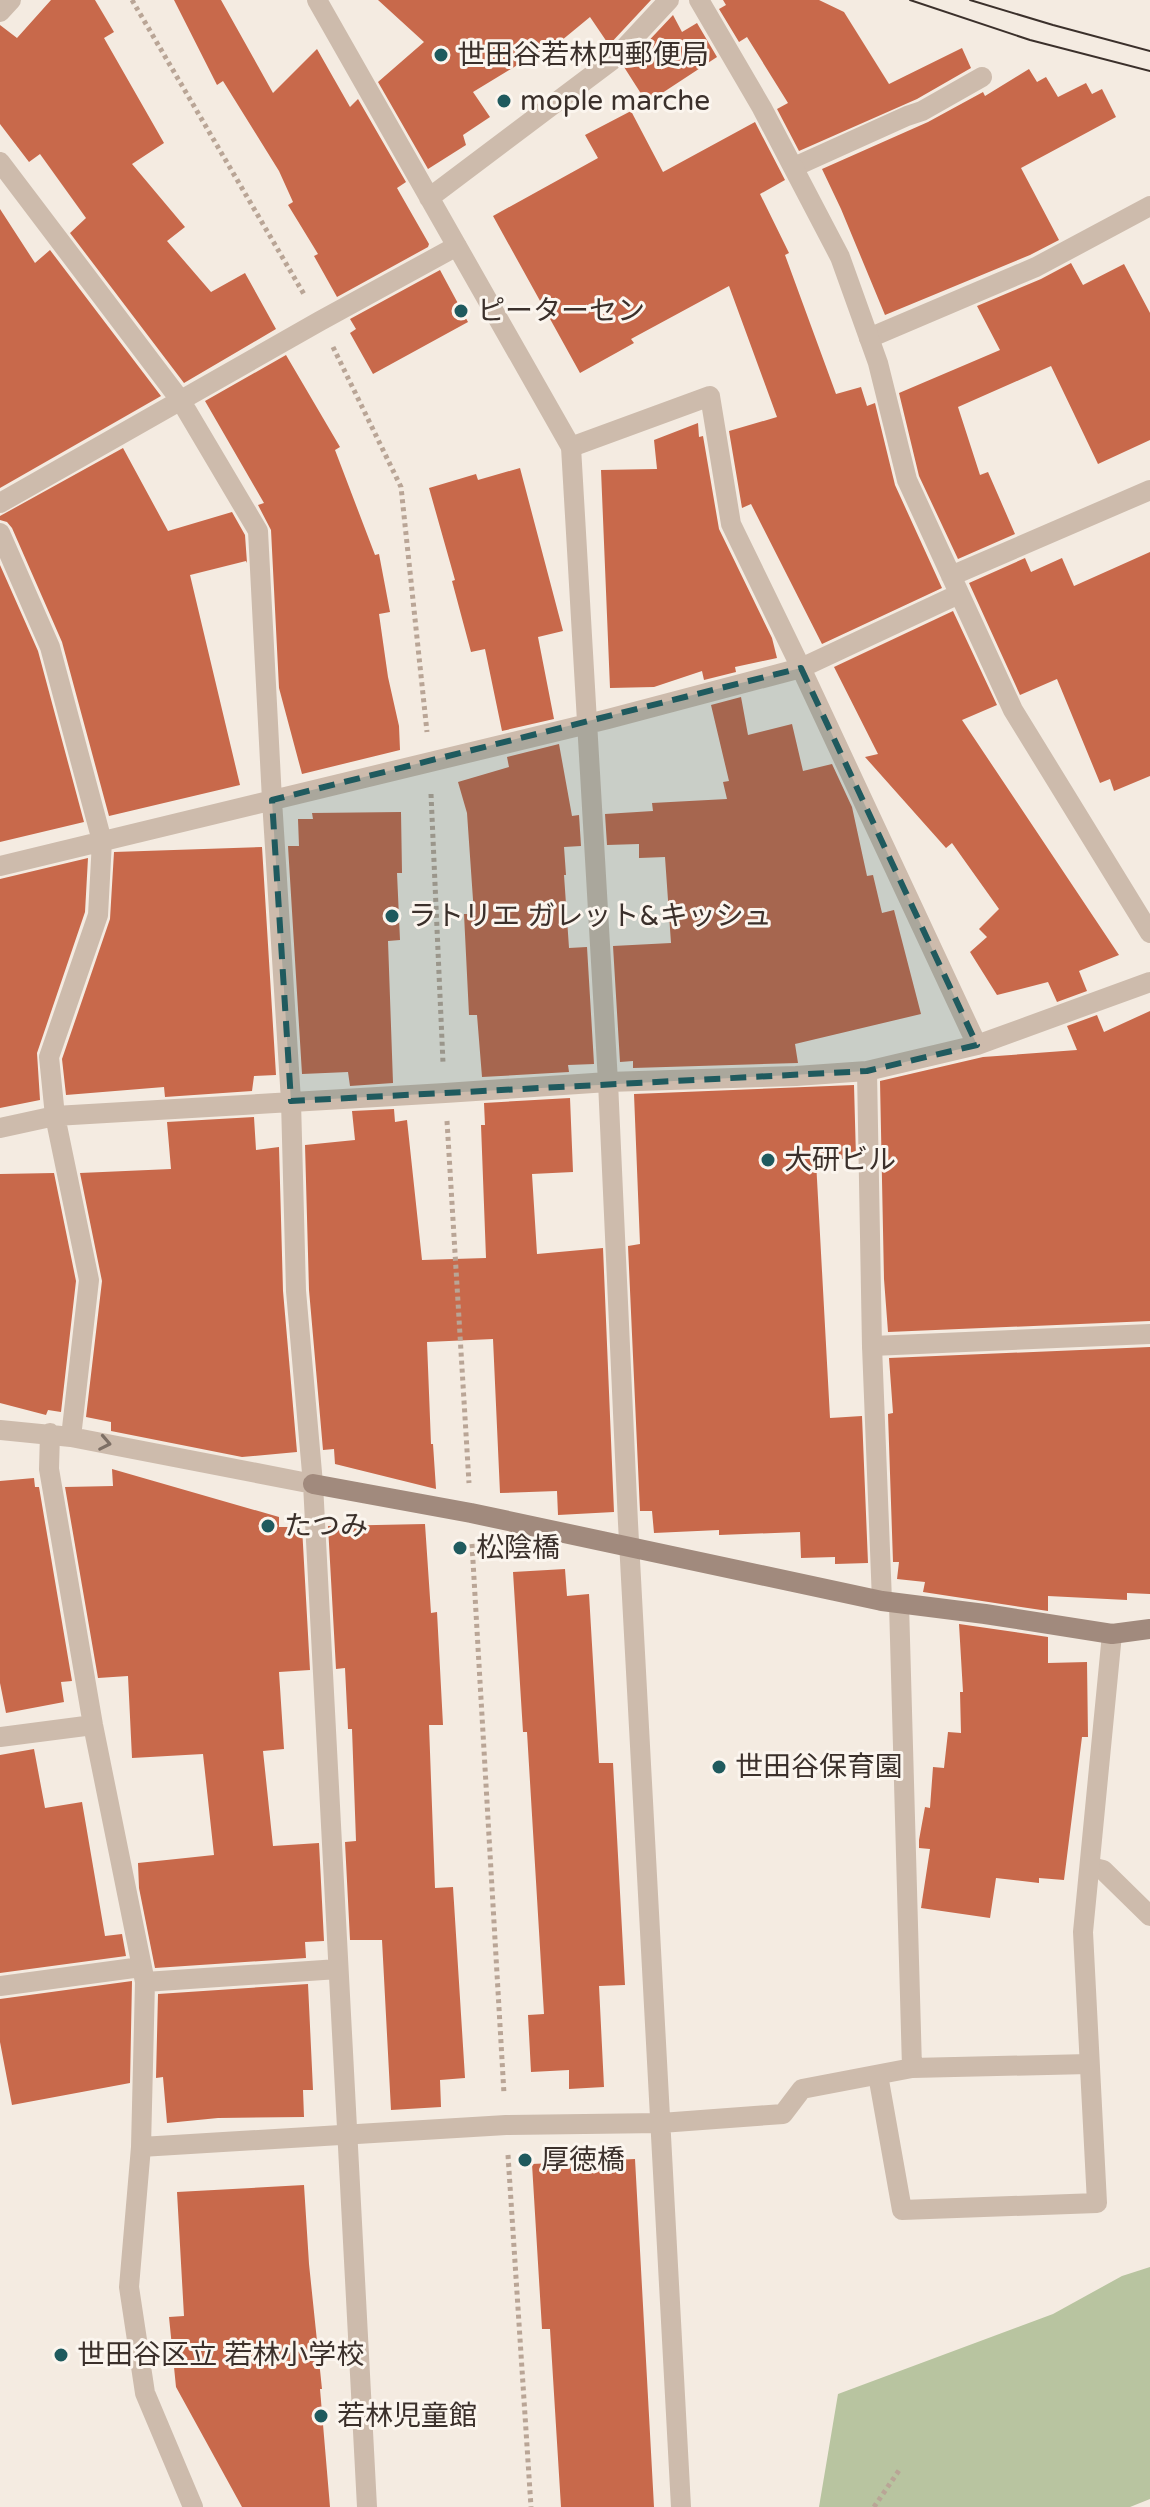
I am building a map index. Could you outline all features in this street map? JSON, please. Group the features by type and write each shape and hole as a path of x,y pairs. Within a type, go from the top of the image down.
{"street":[{"path":"0,12 11,0"},
{"path":"317,0 571,447 608,1082 629,1548 681,2507"},
{"path":"429,198 615,58 669,0"},
{"path":"699,0 794,167 840,257 878,363 907,480 1013,710 1150,933"},
{"path":"794,167 922,111 982,77"},
{"path":"0,162 181,401 258,531 291,1101 296,1291 313,1484 367,2507"},
{"path":"869,338 1036,267 1150,206"},
{"path":"0,503 457,246"},
{"path":"571,447 710,396 731,524 977,1045"},
{"path":"0,866 801,668 955,585 1150,490"},
{"path":"0,533 50,647 102,841 98,915 49,1057 55,1116 89,1280 71,1437"},
{"path":"0,1128 55,1116 608,1082 867,1071 977,1045 1150,982"},
{"path":"867,1071 872,1346 890,1602 912,2068"},
{"path":"872,1346 1150,1334"},
{"path":"0,1430 50,1433 471,1513 890,1602 1112,1634 1150,1629"},
{"path":"50,1433 49,1469 93,1725 143,1975 141,2147 129,2287 145,2393 193,2507"},
{"path":"878,2075 902,2210 1097,2203 1083,1932 1112,1634"},
{"path":"0,1737 93,1725"},
{"path":"1090,1867 1103,1870 1150,1916"},
{"path":"0,1986 143,1975 338,1969"},
{"path":"141,2147 506,2125 661,2123 783,2114 802,2089 912,2068 1089,2064"}],"path":[{"path":"132,0 320,321 401,487 430,760 445,1093 531,2507"},
{"path":"874,2507 900,2469"}],"highlighted area":[{"path":"801,668 977,1045 867,1071 291,1101 272,800"}],"green space":[{"path":"1150,2267 1150,2499 1130,2507 819,2507 838,2394 1053,2314 1122,2276"}],"building":[{"path":"51,0 95,0 114,32 104,38 164,143 132,164 185,227 167,241 211,292 245,273 276,329 184,383 70,233 86,218 40,154 29,162 0,124 0,25 17,38"},
{"path":"174,0 221,0 273,93 317,49 350,107 358,99 406,182 397,188 428,247 337,297 314,256 318,254 288,205 293,202 279,171 223,81 217,85"},
{"path":"378,0 651,0 609,45 590,17 550,50 547,47 473,92 490,117 463,135 466,145 428,169 378,82 424,42"},
{"path":"723,0 819,0 844,12 889,84 962,48 971,68 917,99 799,151 777,109 788,103 747,37 739,42 719,9 726,5"},
{"path":"673,15 682,32 697,23 717,57 647,103 624,67"},
{"path":"1029,69 1037,82 1046,77 1058,97 1086,83 1092,94 1102,89 1116,117 1021,168 1059,240 885,315 822,169 928,122 983,92 985,96"},
{"path":"631,111 663,172 755,122 785,180 760,194 789,253 785,255 836,394 861,387 867,406 875,403 895,485 942,588 822,644 751,504 742,508 729,431 777,417 729,286 631,339 634,343 580,373 493,216 598,158 585,135"},
{"path":"0,209 35,263 50,250 161,396 0,488"},
{"path":"1071,263 1083,285 1124,264 1150,313 1150,440 1098,464 1051,366 958,407 980,475 988,472 1015,534 958,559 919,476 899,393 1000,350 977,306"},
{"path":"440,270 468,322 373,374 350,333 356,329 350,319"},
{"path":"286,355 340,447 335,450 375,555 379,554 390,612 379,614 399,726 400,750 302,774 279,688 271,530 258,505 264,503 205,401"},
{"path":"698,423 719,529 772,638 777,658 735,667 736,672 704,680 702,671 654,687 610,688 601,470 657,469 654,440"},
{"path":"123,448 168,531 232,512 245,535 247,563 190,575 240,785 109,816 62,642 12,528 0,520 0,516"},
{"path":"520,468 563,631 538,637 554,719 502,731 485,649 471,652 429,488 476,474 478,480"},
{"path":"1150,552 1150,776 1114,791 1110,779 1100,783 1057,679 1020,695 969,583 1025,558 1031,572 1062,558 1074,586"},
{"path":"0,565 38,651 84,822 0,842"},
{"path":"953,611 997,705 962,720 1119,955 1079,971 1087,991 1057,1002 1048,982 997,995 970,952 987,937 979,929 999,909 952,843 946,848 865,757 878,754 834,667"},
{"path":"741,697 748,735 792,724 803,771 832,764 852,807 867,876 873,875 882,913 894,910 921,1014 795,1044 798,1063 633,1068 633,1061 620,1062 613,946 671,943 665,857 639,858 639,844 607,845 605,814 653,811 652,803 727,799 723,782 729,781 711,705"},
{"path":"559,744 572,816 579,815 581,846 564,847 569,948 587,947 594,1064 568,1065 569,1072 482,1077 477,1015 469,1015 464,914 474,914 467,813 458,782 509,767 507,757"},
{"path":"401,812 402,873 397,873 400,940 388,941 393,1083 350,1086 348,1072 302,1074 288,846 299,846 298,819 313,819 312,813"},
{"path":"262,847 276,1075 254,1076 252,1091 165,1097 164,1087 66,1095 62,1059 110,919 114,852"},
{"path":"88,858 85,912 37,1053 40,1100 0,1108 0,879"},
{"path":"1150,1011 1150,1321 888,1332 880,1081 983,1057 1077,1050 1067,1026 1097,1015 1104,1032"},
{"path":"854,1085 856,1158 816,1161 830,1418 862,1416 868,1563 835,1564 835,1557 801,1558 800,1532 719,1535 719,1530 654,1533 652,1511 640,1511 628,1246 640,1244 634,1094"},
{"path":"570,1098 573,1172 532,1174 537,1254 603,1248 614,1512 558,1515 557,1491 500,1493 493,1339 427,1342 436,1489 335,1464 334,1449 323,1450 309,1290 305,1145 355,1140 352,1111 394,1109 395,1122 407,1120 422,1260 486,1258 481,1125 485,1125 484,1103"},
{"path":"254,1117 256,1150 279,1147 283,1291 297,1452 242,1457 111,1431 111,1422 86,1417 102,1281 80,1173 171,1169 167,1122"},
{"path":"54,1173 76,1281 61,1412 48,1410 46,1415 0,1403 0,1174"},
{"path":"1150,1347 1150,1594 1127,1593 1127,1600 1048,1596 1048,1611 923,1592 925,1582 897,1579 899,1562 893,1562 888,1414 893,1413 889,1358"},
{"path":"112,1469 279,1517 279,1527 302,1527 310,1670 279,1672 284,1749 263,1751 273,1846 319,1843 324,1941 305,1942 306,1958 155,1968 139,1888 138,1863 214,1855 203,1754 132,1758 128,1676 98,1678 65,1487 113,1486"},
{"path":"34,1478 35,1487 39,1487 72,1681 61,1682 64,1702 6,1713 0,1683 0,1481"},
{"path":"425,1524 431,1613 437,1612 443,1725 429,1725 435,1888 453,1887 465,2078 440,2080 441,2107 391,2110 382,1940 350,1940 345,1842 356,1841 352,1729 348,1729 345,1668 336,1669 328,1526"},
{"path":"565,1569 567,1596 589,1594 599,1763 613,1763 625,1985 599,1986 604,2087 569,2089 569,2070 531,2072 528,2015 544,2014 527,1732 523,1732 513,1572"},
{"path":"959,1624 1048,1637 1048,1663 1087,1662 1088,1737 1082,1737 1064,1880 1039,1878 1039,1883 996,1878 990,1918 921,1908 930,1849 919,1848 919,1840 925,1807 930,1808 933,1767 944,1768 948,1732 961,1733 960,1692 963,1692"},
{"path":"34,1749 45,1808 82,1802 105,1936 122,1934 126,1956 0,1973 0,1755"},
{"path":"132,1981 130,2083 12,2105 0,2042 0,1999"},
{"path":"308,1984 313,2090 303,2090 304,2117 218,2118 167,2123 163,2077 156,2078 158,1994"},
{"path":"635,2159 654,2507 561,2507 550,2329 542,2329 532,2164"},
{"path":"304,2185 330,2507 242,2507 176,2387 169,2317 184,2316 177,2192"}],"tram line":[{"path":"910,0 1030,40 1150,71"},
{"path":"970,0 1150,51"}],"place":[{"name":"世田谷若林四郵便局","path":"441,55"},
{"name":"mople marche","path":"504,101"},
{"name":"ピーターセン","path":"461,311"},
{"name":"ラトリエ ガレット&キッシュ","path":"392,916"},
{"name":"大研ビル","path":"768,1160"},
{"name":"たつみ","path":"268,1526"},
{"name":"松陰橋","path":"460,1548"},
{"name":"世田谷保育園","path":"719,1767"},
{"name":"厚徳橋","path":"525,2160"},
{"name":"世田谷区立 若林小学校","path":"61,2355"},
{"name":"若林児童館","path":"321,2416"}]}
